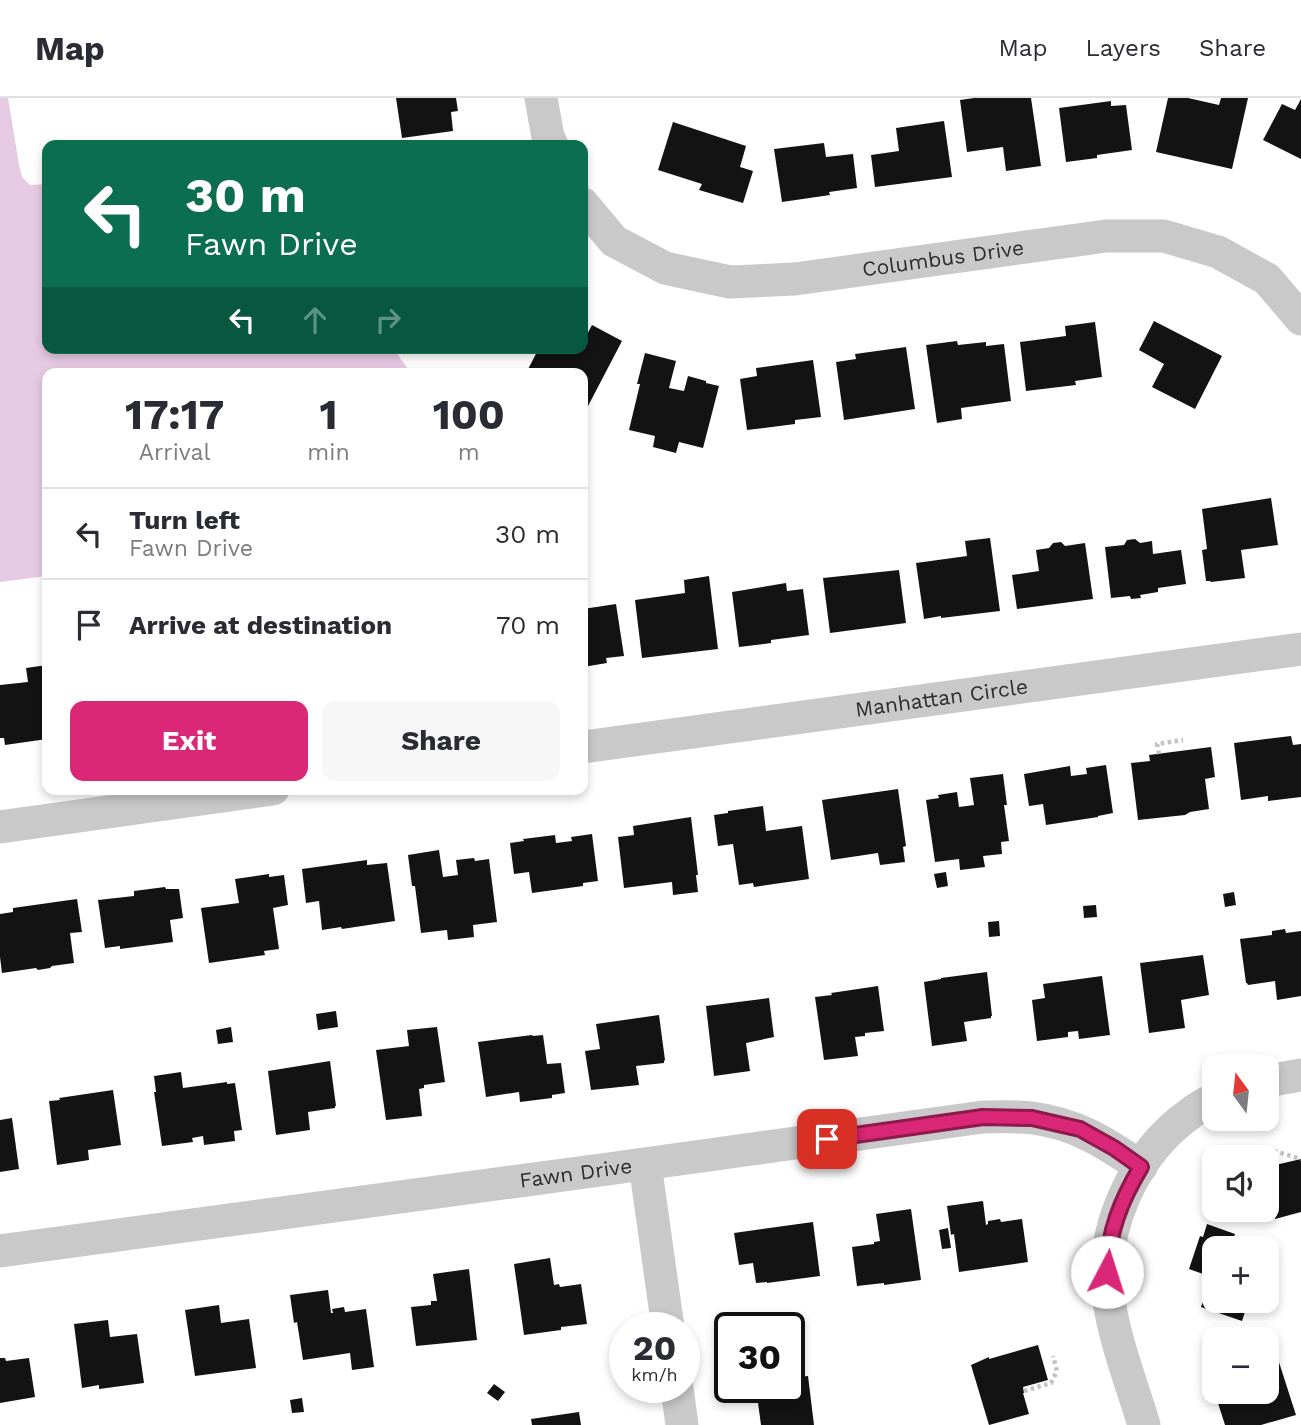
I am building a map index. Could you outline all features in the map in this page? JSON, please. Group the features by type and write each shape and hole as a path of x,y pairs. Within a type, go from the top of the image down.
{"street":[{"path":"541,98 550,140"},
{"name":"Columbus Drive","path":"588,210 614,241 665,268 730,282 795,279 1107,236 1164,236 1218,252 1267,279 1301,319"},
{"name":"Manhattan Circle","path":"588,746 1301,649"},
{"path":"0,827 230,795"},
{"path":"1279,1079 1301,1075"},
{"path":"1144,1425 1111,1310 1107,1288 1108,1251 1123,1199 1141,1167 1174,1127 1202,1106"},
{"name":"Fawn Drive","path":"0,1251 983,1117 1032,1118 1080,1129 1141,1167"},
{"path":"645,1164 666,1312"},
{"path":"679,1403 682,1425"}],"path":[{"path":"1158,754 1157,744 1184,740"},
{"path":"1279,1152 1301,1158"},
{"path":"1024,1391 1051,1383 1057,1371 1053,1356"}],"shaded area":[{"path":"0,98 8,98 22,177 30,185 42,184 42,354 397,354 407,368 42,368 42,577 0,582"}],"building":[{"path":"396,98 456,98 458,111 451,112 453,131 402,138"},
{"path":"1031,98 1041,166 1006,171 1003,147 967,152 960,100"},
{"path":"1168,98 1188,98 1219,105 1221,98 1248,98 1232,169 1156,152"},
{"path":"1301,99 1301,159 1263,140 1282,104 1295,110"},
{"path":"1111,101 1111,106 1126,105 1132,150 1066,162 1059,108"},
{"path":"944,121 952,177 875,187 871,155 899,151 896,128"},
{"path":"673,122 746,146 740,167 753,171 743,203 699,190 702,184 658,170"},
{"path":"824,143 826,157 853,154 857,188 782,202 774,149"},
{"path":"1154,321 1222,356 1195,409 1152,387 1164,364 1139,350"},
{"path":"1095,322 1102,377 1075,381 1076,385 1026,391 1020,342 1066,336 1065,326"},
{"path":"592,325 622,341 588,406 588,368 529,368 536,354 588,354 588,333"},
{"path":"957,341 958,345 986,342 986,346 1004,344 1011,401 961,408 962,419 937,423 926,345"},
{"path":"906,347 915,409 844,420 836,362 856,359 855,354"},
{"path":"645,353 676,361 669,388 684,391 688,376 719,386 703,448 679,442 676,453 653,447 655,436 629,430"},
{"path":"813,360 821,417 795,420 795,424 747,430 740,379 757,376 756,368"},
{"path":"1271,498 1278,545 1241,550 1245,578 1206,581 1202,550 1207,549 1202,509"},
{"path":"990,538 1000,611 924,619 916,563 967,556 965,541"},
{"path":"1135,539 1140,543 1152,541 1153,554 1181,550 1186,584 1158,588 1158,592 1140,595 1141,598 1111,598 1105,547 1124,545 1127,540"},
{"path":"1061,542 1065,546 1085,543 1093,599 1017,609 1012,575 1039,571 1036,550"},
{"path":"899,570 906,623 830,633 823,578"},
{"path":"709,576 718,649 642,658 635,600 685,593 684,580"},
{"path":"786,583 787,591 803,589 809,635 739,647 732,592"},
{"path":"616,604 624,656 606,658 607,663 588,666 588,608"},
{"path":"42,666 42,740 5,745 4,738 0,738 0,685 28,682 26,668"},
{"path":"1291,736 1293,745 1301,744 1301,797 1268,801 1268,796 1241,800 1234,743"},
{"path":"1211,747 1215,777 1205,779 1209,809 1185,815 1138,820 1131,763 1150,761 1149,755"},
{"path":"1106,765 1113,813 1046,825 1043,804 1029,806 1024,774 1070,766 1071,776 1087,774 1086,768"},
{"path":"1003,774 1009,841 1001,842 1002,854 983,856 985,867 960,870 959,859 935,862 926,800 957,792 959,807 974,805 970,778"},
{"path":"898,789 906,846 903,847 905,862 880,865 878,853 831,860 822,800"},
{"path":"763,806 766,831 802,826 809,879 754,887 753,883 739,885 733,844 718,846 714,815"},
{"path":"691,817 698,892 673,895 672,882 624,888 618,837 634,835 633,826"},
{"path":"592,834 598,881 583,883 583,886 532,893 529,872 514,874 510,843 555,835 556,843 572,841 571,837"},
{"path":"439,850 443,877 458,875 456,860 489,859 497,922 473,925 474,937 448,940 447,930 421,933 408,855"},
{"path":"367,860 367,865 387,863 395,921 322,930 319,901 306,903 302,869"},
{"path":"946,872 948,886 937,888 934,874"},
{"path":"269,874 269,877 284,875 288,905 273,908 279,949 264,951 265,955 209,963 201,908 239,903 235,879"},
{"path":"165,887 179,889 183,918 170,920 173,942 120,949 120,946 105,948 98,900 134,896 134,891"},
{"path":"1234,892 1236,905 1225,907 1223,894"},
{"path":"77,899 82,932 70,933 74,963 2,973 0,914 13,912 13,908"},
{"path":"1096,905 1097,917 1084,918 1083,906"},
{"path":"999,921 1000,936 989,937 988,922"},
{"path":"1285,929 1286,933 1301,931 1301,996 1277,1000 1275,981 1248,985 1246,983 1240,939 1272,935 1272,931"},
{"path":"1203,955 1209,995 1181,1000 1185,1028 1149,1033 1140,963"},
{"path":"987,972 991,1018 964,1022 967,1041 932,1046 924,982"},
{"path":"1102,976 1110,1035 1079,1039 1078,1031 1068,1032 1068,1037 1037,1041 1032,1000 1045,998 1043,984"},
{"path":"878,986 884,1031 855,1037 858,1056 824,1060 815,997"},
{"path":"769,998 774,1037 746,1043 750,1071 714,1076 706,1006"},
{"path":"336,1011 338,1027 318,1030 316,1014"},
{"path":"659,1015 664,1063 636,1066 639,1085 591,1090 585,1051 600,1049 596,1024"},
{"path":"231,1027 233,1042 218,1044 216,1030"},
{"path":"437,1027 445,1082 424,1085 424,1088 419,1089 422,1116 386,1120 376,1050 409,1046 407,1030"},
{"path":"543,1035 547,1064 561,1063 565,1093 552,1095 552,1098 520,1102 519,1092 486,1097 478,1042"},
{"path":"330,1061 335,1108 308,1112 310,1130 276,1135 268,1071"},
{"path":"181,1072 183,1088 235,1083 242,1130 234,1131 235,1141 204,1145 203,1136 192,1138 193,1142 162,1146 154,1076"},
{"path":"113,1090 121,1145 88,1150 89,1160 57,1165 49,1101"},
{"path":"12,1118 19,1169 0,1172 0,1120"},
{"path":"1301,1159 1301,1212 1279,1218 1279,1164"},
{"path":"983,1201 986,1225 988,1221 1000,1219 1001,1222 1022,1219 1028,1262 959,1272 947,1206"},
{"path":"911,1209 921,1280 857,1286 852,1247 880,1241 876,1214"},
{"path":"813,1222 820,1276 756,1283 753,1263 739,1265 734,1233"},
{"path":"1207,1224 1235,1234 1234,1236 1203,1236"},
{"path":"948,1228 951,1248 942,1249 939,1230"},
{"path":"1200,1236 1202,1237 1202,1274 1189,1269"},
{"path":"550,1258 554,1285 559,1284 560,1287 581,1284 587,1324 524,1335 514,1264"},
{"path":"469,1269 477,1340 416,1346 411,1307 431,1305 431,1301 437,1301 433,1274"},
{"path":"328,1290 331,1313 332,1309 344,1307 345,1312 366,1309 374,1367 352,1370 350,1353 303,1360 290,1295"},
{"path":"219,1305 221,1323 249,1319 256,1368 195,1376 185,1310"},
{"path":"1219,1313 1245,1313 1242,1321"},
{"path":"108,1320 110,1337 137,1334 144,1383 99,1389 99,1385 82,1388 74,1324"},
{"path":"1038,1345 1048,1380 1023,1387 1029,1414 989,1425 971,1365 989,1357"},
{"path":"0,1358 5,1358 6,1361 29,1358 35,1397 0,1403"},
{"path":"1279,1362 1296,1415 1261,1425 1225,1425 1218,1404 1279,1404"},
{"path":"805,1376 808,1376 814,1425 761,1425 758,1403 805,1403"},
{"path":"494,1384 505,1392 498,1401 487,1393"},
{"path":"302,1398 304,1412 292,1413 290,1400"},
{"path":"579,1412 581,1425 532,1425 531,1419"}],"route":[{"path":"827,1139 983,1117 1032,1118 1080,1129 1141,1167 1116,1217 1109,1242 1107,1272"}]}
